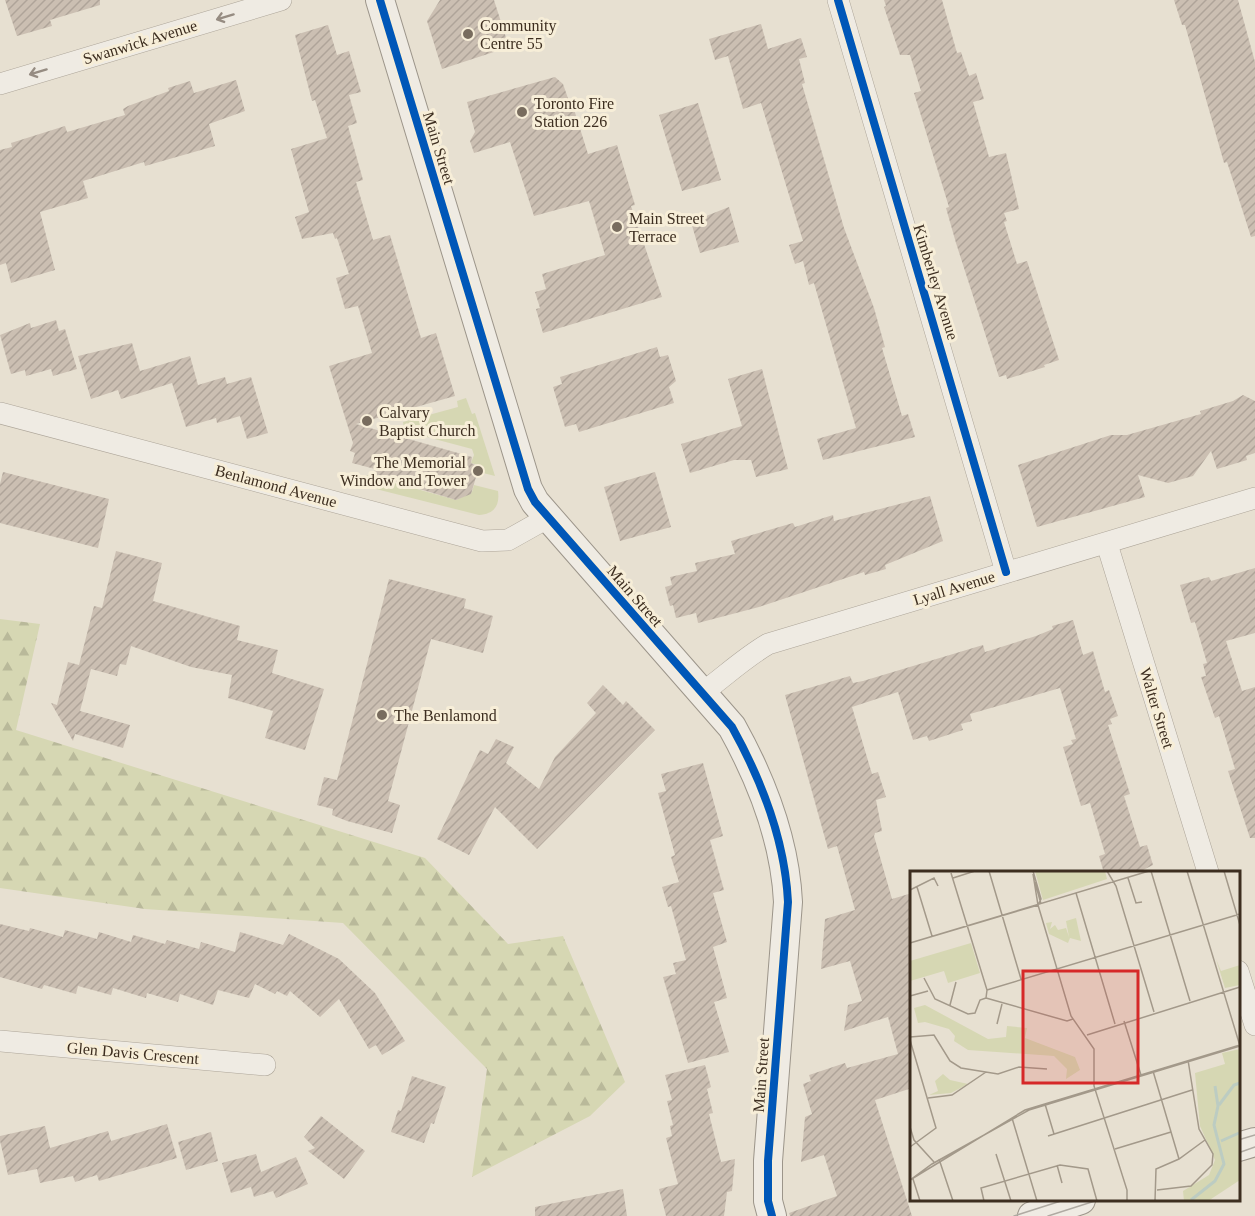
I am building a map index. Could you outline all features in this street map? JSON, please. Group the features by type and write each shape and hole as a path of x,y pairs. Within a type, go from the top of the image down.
{"street":[{"name":"Swanwick Avenue","path":"0,84 281,0"},
{"name":"Main Street","path":"380,0 528,489 549,517 732,728 752,763 780,843 787,874 788,902 768,1161 768,1201 772,1216"},
{"name":"Kimberley Avenue","path":"838,0 1006,572"},
{"name":"Benlamond Avenue","path":"0,413 482,541 508,540 549,517"},
{"name":"Lyall Avenue","path":"702,693 727,675 747,655 768,644 1255,498"},
{"name":"Walter Street","path":"1107,544 1207,871"},
{"path":"1240,974 1255,1025"},
{"name":"Glen Davis Crescent","path":"0,1041 266,1065"},
{"path":"1240,1147 1255,1142"},
{"path":"1032,1216 1078,1201"}],"green space":[{"path":"466,398 472,414 475,413 495,476 483,473 484,467 471,463 474,455 472,449 397,429 404,427 403,422 458,407 457,401"},
{"path":"367,475 456,500 472,492 474,485 498,491 498,501 492,511 479,515 364,486"},
{"path":"0,619 40,624 16,730 425,858 508,944 563,936 625,1082 590,1116 472,1177 487,1069 343,923 145,909 0,888"}],"building":[{"path":"5,0 100,0 100,5 50,20 52,26 17,36"},
{"name":"Community Centre 55","path":"440,0 494,0 509,47 442,69 427,21"},
{"path":"884,0 942,0 957,53 961,52 969,76 976,73 984,99 973,102 989,157 1006,153 1019,209 1004,213 1007,221 1004,222 1017,264 1027,261 1059,360 1044,365 1045,367 1007,379 1006,375 999,377 956,243 946,208 949,207 914,93 921,91 910,55 900,55 884,7 886,6"},
{"path":"1174,0 1238,0 1255,62 1255,236 1251,237 1227,162 1224,163 1185,25 1182,25"},
{"path":"761,24 768,49 801,38 807,57 799,59 805,83 802,84 844,228 874,308 885,347 882,348 902,416 908,414 915,437 823,460 817,439 856,428 814,283 809,285 803,261 795,264 789,245 803,241 761,103 743,109 728,56 715,60 709,39"},
{"path":"328,25 337,55 349,51 361,92 349,95 357,123 348,126 363,180 356,182 373,240 390,235 421,338 436,333 455,396 356,424 472,457 471,463 479,467 471,494 456,500 373,475 375,469 352,463 355,453 350,451 353,443 329,366 372,353 358,306 345,309 336,278 349,274 337,238 335,239 333,233 302,239 295,217 309,212 291,149 327,138 315,100 312,101 295,35"},
{"name":"Main Street Terrace","path":"555,77 563,84 570,104 572,103 588,154 617,145 635,205 631,206 662,297 543,333 536,309 540,308 535,292 546,289 542,274 605,255 589,201 534,216 510,142 474,153 470,141 475,132 467,102"},
{"path":"236,80 245,111 209,124 215,146 145,166 144,162 83,181 88,198 40,212 55,270 11,283 6,263 0,265 0,150 12,147 11,143 65,126 67,132 125,115 123,109 128,106 190,81 194,93"},
{"path":"698,103 721,180 682,191 659,115"},
{"path":"729,207 739,242 700,253 691,222"},
{"path":"56,320 59,331 65,329 77,369 53,376 51,369 26,376 25,370 11,374 0,335 30,323 31,328"},
{"path":"132,343 140,371 190,356 198,385 225,377 227,384 251,377 268,433 247,439 240,416 217,423 216,418 186,427 172,383 121,399 118,390 91,399 78,356"},
{"path":"657,347 660,357 668,355 676,381 669,387 674,403 579,432 576,424 565,427 553,387 562,384 560,377"},
{"path":"762,369 788,469 756,477 751,460 734,460 690,473 681,444 742,426 728,379"},
{"path":"1243,395 1255,401 1255,453 1246,456 1247,460 1217,469 1211,451 1193,476 1168,483 1138,475 1145,497 1037,527 1018,465 1111,435 1127,435 1201,414 1200,411 1233,401"},
{"path":"3,472 109,499 98,548 0,523 0,484"},
{"path":"655,472 671,527 620,541 604,487"},
{"path":"930,496 943,541 885,565 886,569 865,575 864,572 759,607 698,623 696,613 676,618 673,605 670,606 665,587 672,585 670,577 697,571 695,563 735,554 731,541 793,523 795,527 833,515 834,521"},
{"path":"116,551 162,563 153,601 240,626 237,640 278,650 272,673 324,689 305,750 265,738 273,711 228,698 232,675 191,667 131,646 126,665 120,664 117,676 91,669 80,711 130,725 123,748 75,734 73,741 51,703 57,705 68,662 79,665 94,606 102,608"},
{"path":"1255,568 1255,633 1226,641 1242,691 1255,687 1255,838 1250,838 1228,771 1235,769 1219,716 1215,718 1201,677 1206,676 1203,664 1207,663 1195,622 1191,623 1180,585 1209,577 1211,581"},
{"name":"The Benlamond","path":"389,579 466,599 464,608 493,616 483,653 431,639 388,801 400,805 392,833 347,821 332,815 333,809 317,805 324,777 337,780"},
{"path":"1073,620 1083,655 1093,651 1105,692 1109,690 1118,716 1110,719 1112,724 1108,725 1130,794 1124,796 1140,847 1147,845 1153,865 1141,871 1103,871 1099,856 1105,854 1090,803 1081,806 1063,747 1073,744 1071,740 1076,739 1060,688 970,714 972,721 961,724 963,730 929,741 927,736 913,740 898,692 852,707 872,774 878,772 886,797 876,800 882,831 875,833 874,836 892,899 910,894 910,1089 875,1100 912,1216 790,1216 789,1213 837,1196 824,1155 801,1162 805,1117 812,1114 803,1084 811,1081 809,1075 845,1063 847,1068 898,1054 888,1017 844,1031 848,1005 862,1001 850,961 821,969 825,919 855,910 837,846 828,849 785,695 850,676 853,683 863,681 983,645 985,652 1036,636 1053,629 1052,626"},
{"path":"603,685 623,705 626,701 655,730 537,849 495,807 469,855 437,839 480,750 488,754 496,739 514,747 506,763 539,789 555,757 596,713 587,703"},
{"path":"703,763 723,836 710,840 724,890 713,893 727,942 713,947 727,998 714,1002 729,1052 688,1063 663,977 676,974 673,963 686,960 671,906 668,907 662,887 679,882 671,857 675,855 658,793 666,791 661,774"},
{"path":"0,924 29,931 30,928 63,937 65,930 97,939 99,932 131,942 133,935 165,944 167,940 199,949 201,942 235,952 240,932 283,945 289,934 339,959 375,993 405,1041 382,1055 376,1045 369,1049 339,999 320,1017 290,991 287,996 277,991 275,994 255,984 249,998 218,990 213,1005 180,994 178,1002 147,993 146,998 113,988 111,995 78,986 76,994 44,985 42,989 0,977"},
{"path":"705,1065 711,1087 707,1089 713,1113 709,1114 721,1162 735,1159 732,1191 727,1192 724,1216 666,1216 659,1189 678,1184 666,1138 672,1136 670,1126 673,1125 667,1101 672,1100 665,1075"},
{"path":"412,1076 446,1087 434,1124 431,1123 424,1143 391,1132 398,1110 401,1111"},
{"path":"321,1116 365,1151 344,1179 308,1151 315,1148 304,1137"},
{"path":"167,1124 177,1158 99,1181 97,1175 75,1182 73,1176 40,1183 37,1169 8,1175 0,1141 0,1136 45,1126 50,1148 108,1131 111,1141"},
{"path":"211,1132 218,1161 186,1170 178,1142"},
{"path":"256,1154 261,1172 296,1157 308,1184 276,1198 273,1191 254,1197 251,1187 231,1193 222,1163"},
{"path":"623,1189 627,1216 535,1216 535,1207"}],"tram line":[{"path":"1240,1139 1255,1135"},
{"path":"1240,1152 1255,1147"},
{"path":"1014,1216 1061,1201"},
{"path":"1048,1216 1095,1201"}],"cycle path":[{"path":"380,0 528,489 535,502 732,727 753,768 770,812 782,856 788,902 768,1161 768,1201 772,1216"},
{"path":"838,0 1006,572"}],"place":[{"name":"Community Centre 55","path":"468,34"},
{"name":"Toronto Fire Station 226","path":"522,112"},
{"name":"Main Street Terrace","path":"617,227"},
{"name":"Calvary Baptist Church","path":"367,421"},
{"name":"The Memorial Window and Tower","path":"478,471"},
{"name":"The Benlamond","path":"382,715"}]}
